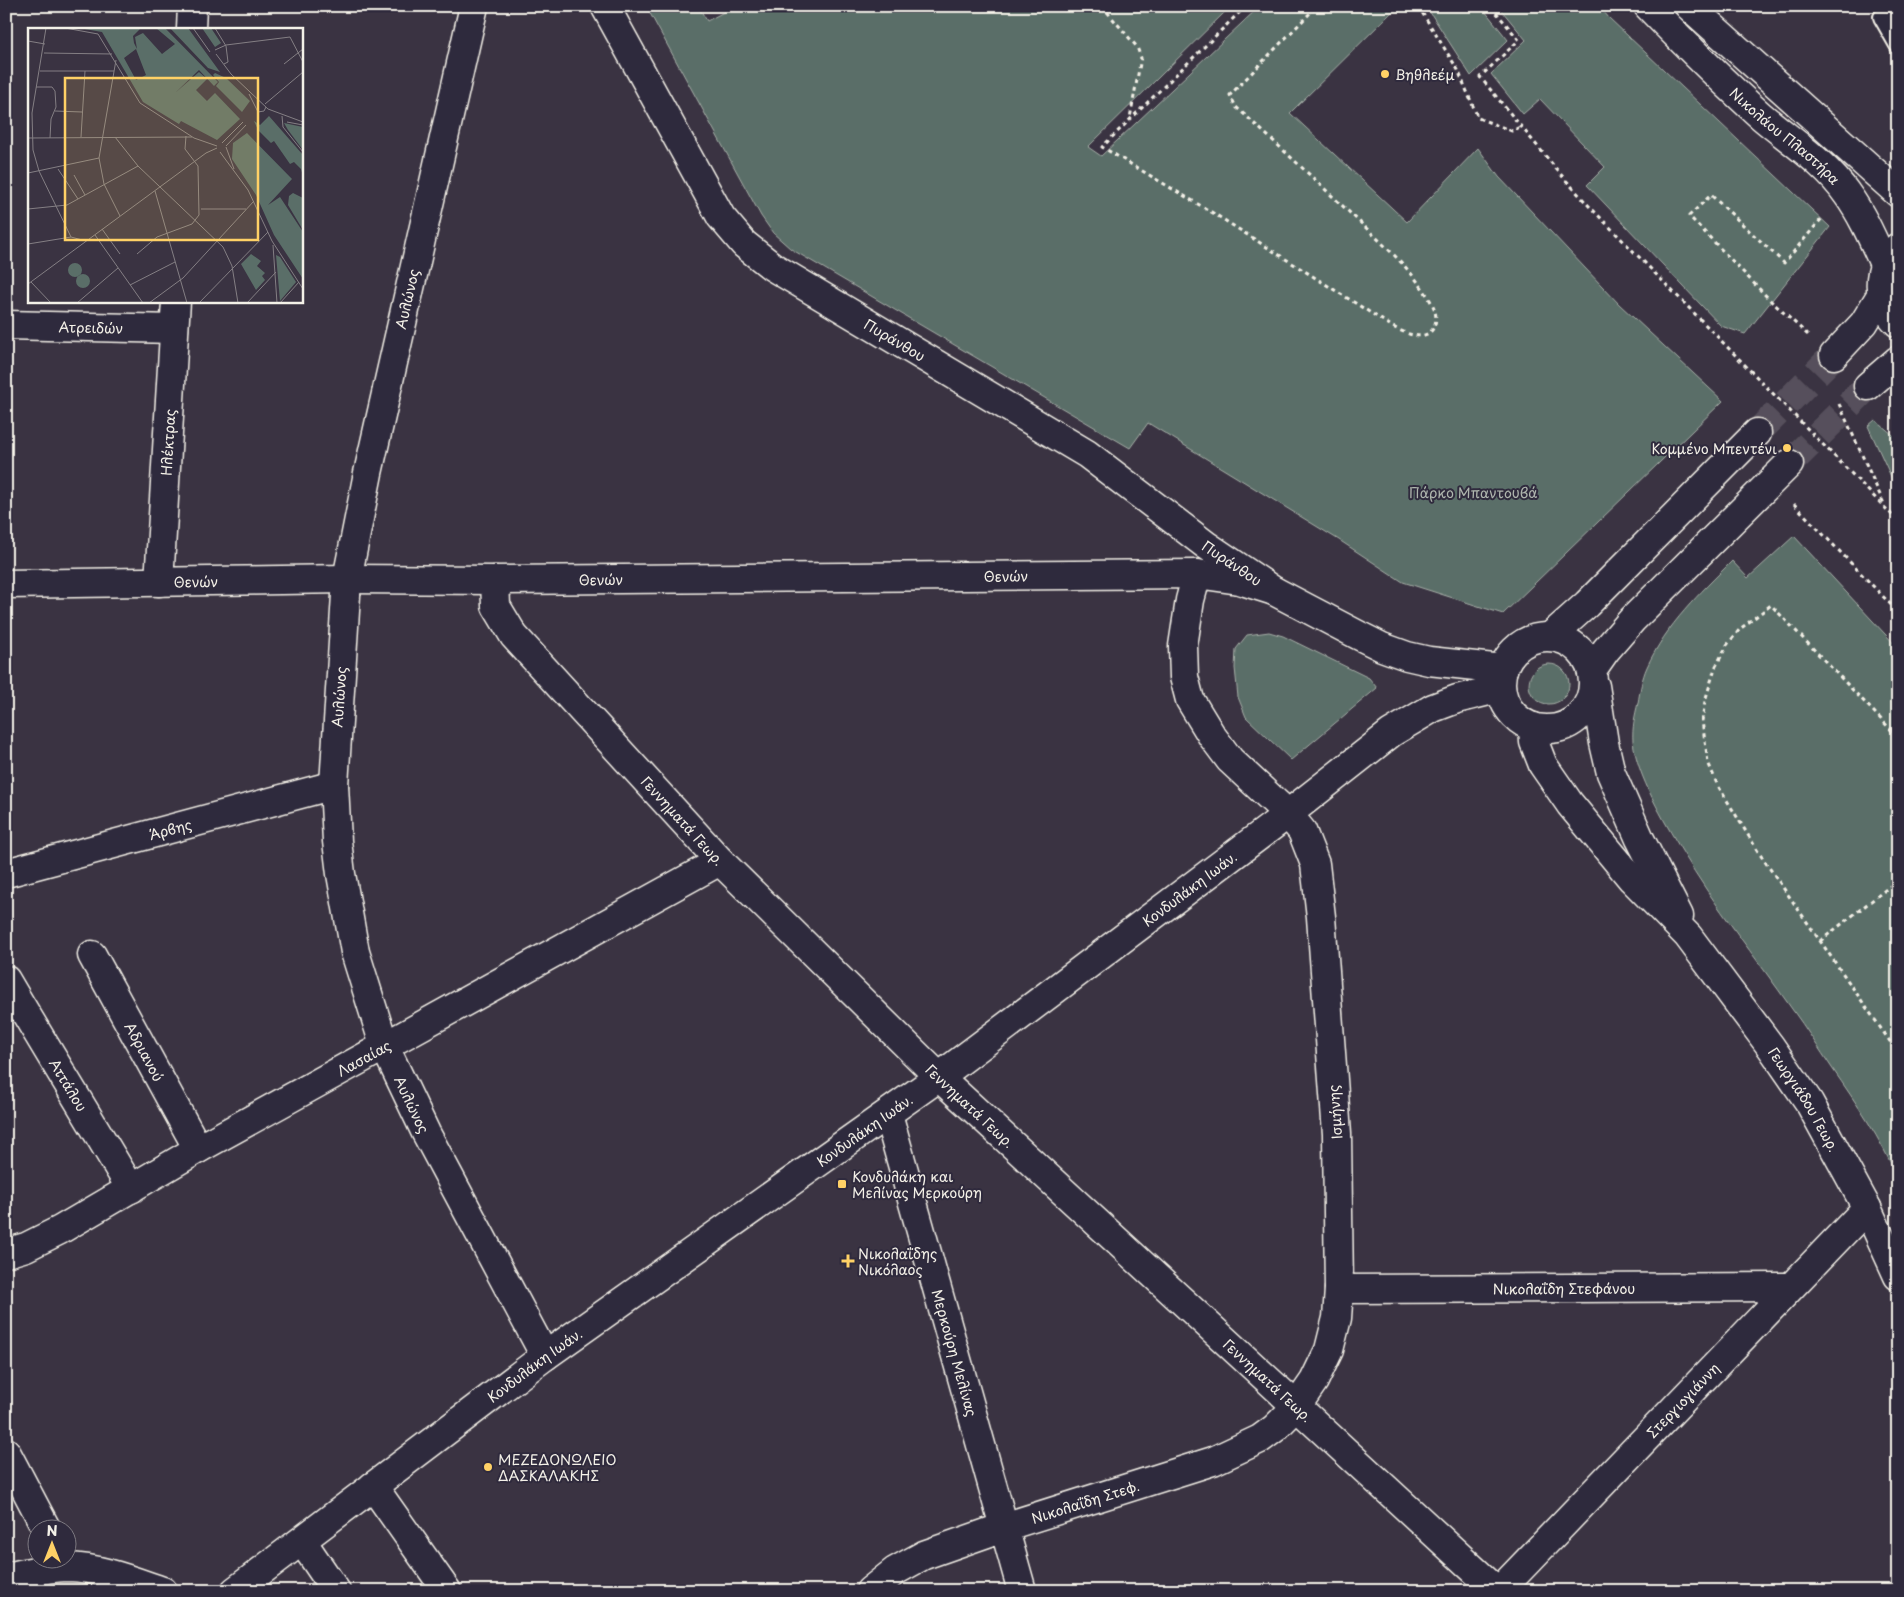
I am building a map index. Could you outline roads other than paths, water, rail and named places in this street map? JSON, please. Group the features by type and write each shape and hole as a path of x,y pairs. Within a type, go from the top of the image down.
{"street":[{"path":"191,28 192,6"},
{"name":"Αυλώνος","path":"474,6 370,464 347,580 334,785 336,841 350,928 363,979 384,1045 426,1133 545,1356"},
{"name":"Πυράνθου","path":"605,6 721,217 744,244 788,276 1087,454 1206,545 1274,591"},
{"name":"Νικολάου Πλαστήρα","path":"1648,6 1716,75 1766,120 1818,162 1847,193 1869,231 1891,255"},
{"path":"1689,6 1898,193"},
{"path":"1891,255 1880,285 1881,295 1889,314 1898,324"},
{"path":"1834,355 1864,323 1881,295"},
{"name":"Ηλέκτρας","path":"159,582 176,302"},
{"name":"Ατρειδών","path":"6,325 174,329"},
{"path":"1868,386 1898,360"},
{"path":"1551,636 1587,604 1757,433"},
{"path":"1593,674 1606,650 1632,620 1789,464"},
{"path":"1197,574 1190,600 1183,646 1184,677 1190,700 1212,736 1230,760 1288,814"},
{"name":"Θενών","path":"6,584 1197,574 1238,580 1274,591"},
{"name":"Γεννηματά Γεωρ.","path":"495,580 496,606 514,636 720,861 939,1077 1498,1591"},
{"path":"1274,591 1382,647 1407,656 1502,679"},
{"path":"1551,636 1571,642 1586,656 1593,674 1594,687 1587,707 1569,724 1557,728 1533,727 1517,718 1511,712 1503,697 1502,679 1512,653 1526,641 1551,636"},
{"name":"Γεωργιάδου Γεωρ.","path":"1593,674 1604,743 1611,773 1637,832 1688,936"},
{"name":"Κονδυλάκη Ιωάν.","path":"235,1591 545,1356 939,1077 1288,814 1391,733 1413,718 1433,708 1502,679"},
{"name":"Γεωργιάδου Γεωρ.","path":"1533,727 1534,742 1543,765 1570,804 1632,879 1688,936 1809,1102 1867,1208 1898,1276"},
{"name":"Άρβης","path":"6,873 334,785"},
{"name":"Ισμήνης","path":"1288,814 1302,831 1309,847 1318,887 1336,1134 1340,1289 1329,1350 1314,1381 1296,1407"},
{"name":"Λασαίας","path":"6,1253 41,1240 198,1149 384,1045 720,861"},
{"name":"Αδριανού","path":"92,954 198,1149"},
{"name":"Αττάλου","path":"6,980 131,1189"},
{"name":"Μερκούρη Μελίνας","path":"888,1114 1022,1591"},
{"name":"Στεργιογιάννη","path":"1498,1591 1867,1208"},
{"name":"Νικολαΐδη Στεφάνου","path":"1340,1289 1789,1287"},
{"name":"Νικολαΐδη Στεφ.","path":"870,1591 895,1571 924,1555 1004,1527 1230,1454 1260,1439 1276,1428 1296,1407"},
{"path":"6,1452 42,1520"},
{"path":"373,1486 447,1591"},
{"path":"302,1541 336,1591"},
{"path":"78,1566 109,1573 164,1591"},
{"path":"6,1576 33,1570"}],"lane":[{"path":"1898,8 1882,17 1898,45"}],"tunnel":[{"path":"1757,433 1834,355"},
{"path":"1789,464 1868,386"}],"place":[{"name":"Βηθλεέμ","path":"1385,74"},
{"name":"Κομμένο Μπεντένι","path":"1787,448"},
{"name":"Κονδυλάκη και Μελίνας Μερκούρη","path":"842,1184"},
{"name":"Νικολαΐδης Νικόλαος","path":"848,1261"},
{"name":"ΜΕΖΕΔΟΝΩΛΕΙΟ ΔΑΣΚΑΛΑΚΗΣ","path":"488,1467"}],"park label":[{"name":"Πάρκο Μπαντουβά","path":"1473,492"}]}
